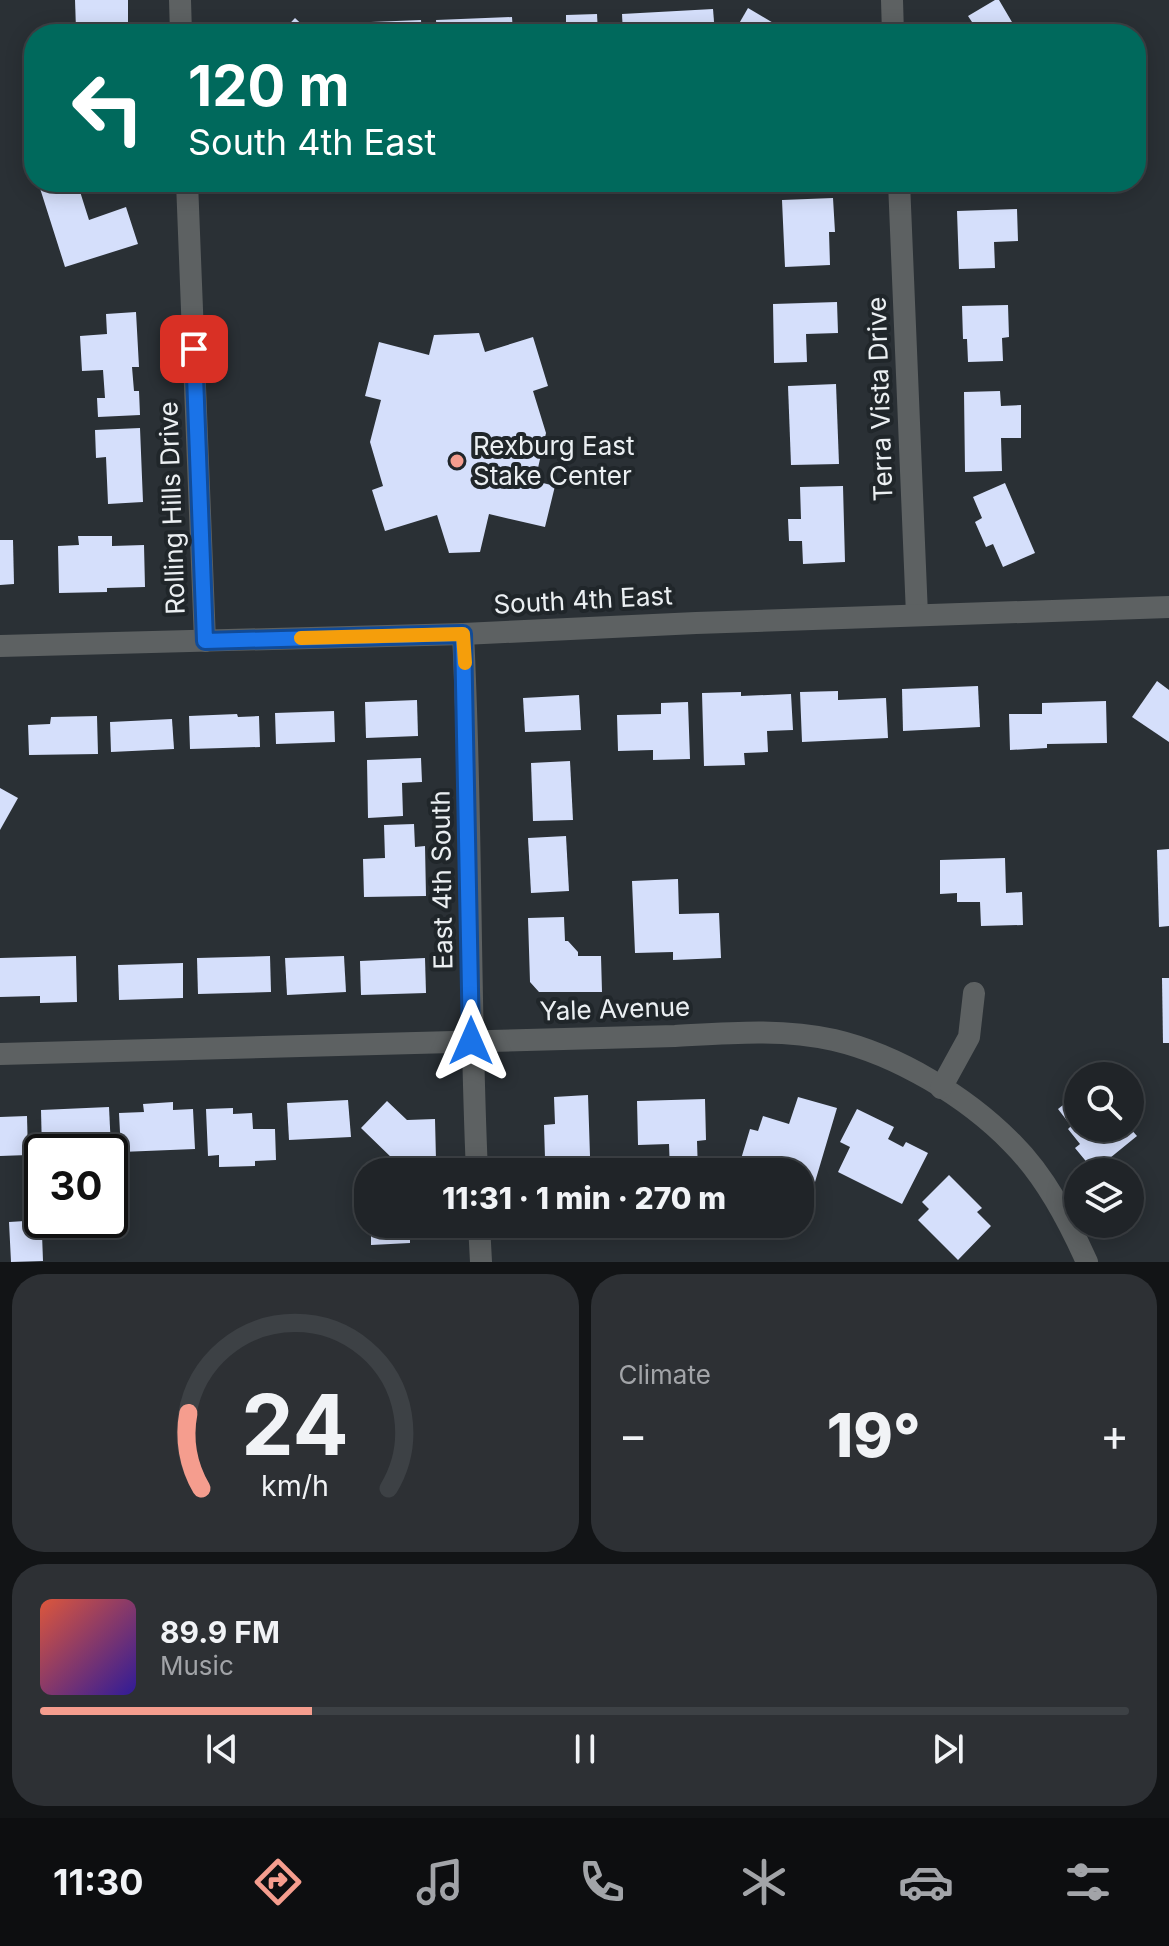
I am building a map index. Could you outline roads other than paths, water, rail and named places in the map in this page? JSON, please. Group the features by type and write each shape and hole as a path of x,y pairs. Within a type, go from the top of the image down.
{"street":[{"path":"180,0 181,24"},
{"path":"892,0 893,24"},
{"name":"Rolling Hills Drive","path":"187,192 205,641"},
{"name":"Terra Vista Drive","path":"899,192 917,615"},
{"name":"South 4th East","path":"0,646 463,634 1169,607"},
{"name":"East 4th South","path":"463,634 476,1158"},
{"path":"941,1088 969,1037 974,993"},
{"name":"Yale Avenue","path":"0,1054 740,1032 834,1040 893,1060 941,1088 1013,1144 1048,1189 1087,1262"},
{"path":"480,1238 481,1262"}],"place":[{"name":"Rexburg East Stake Center","path":"457,461"}]}
